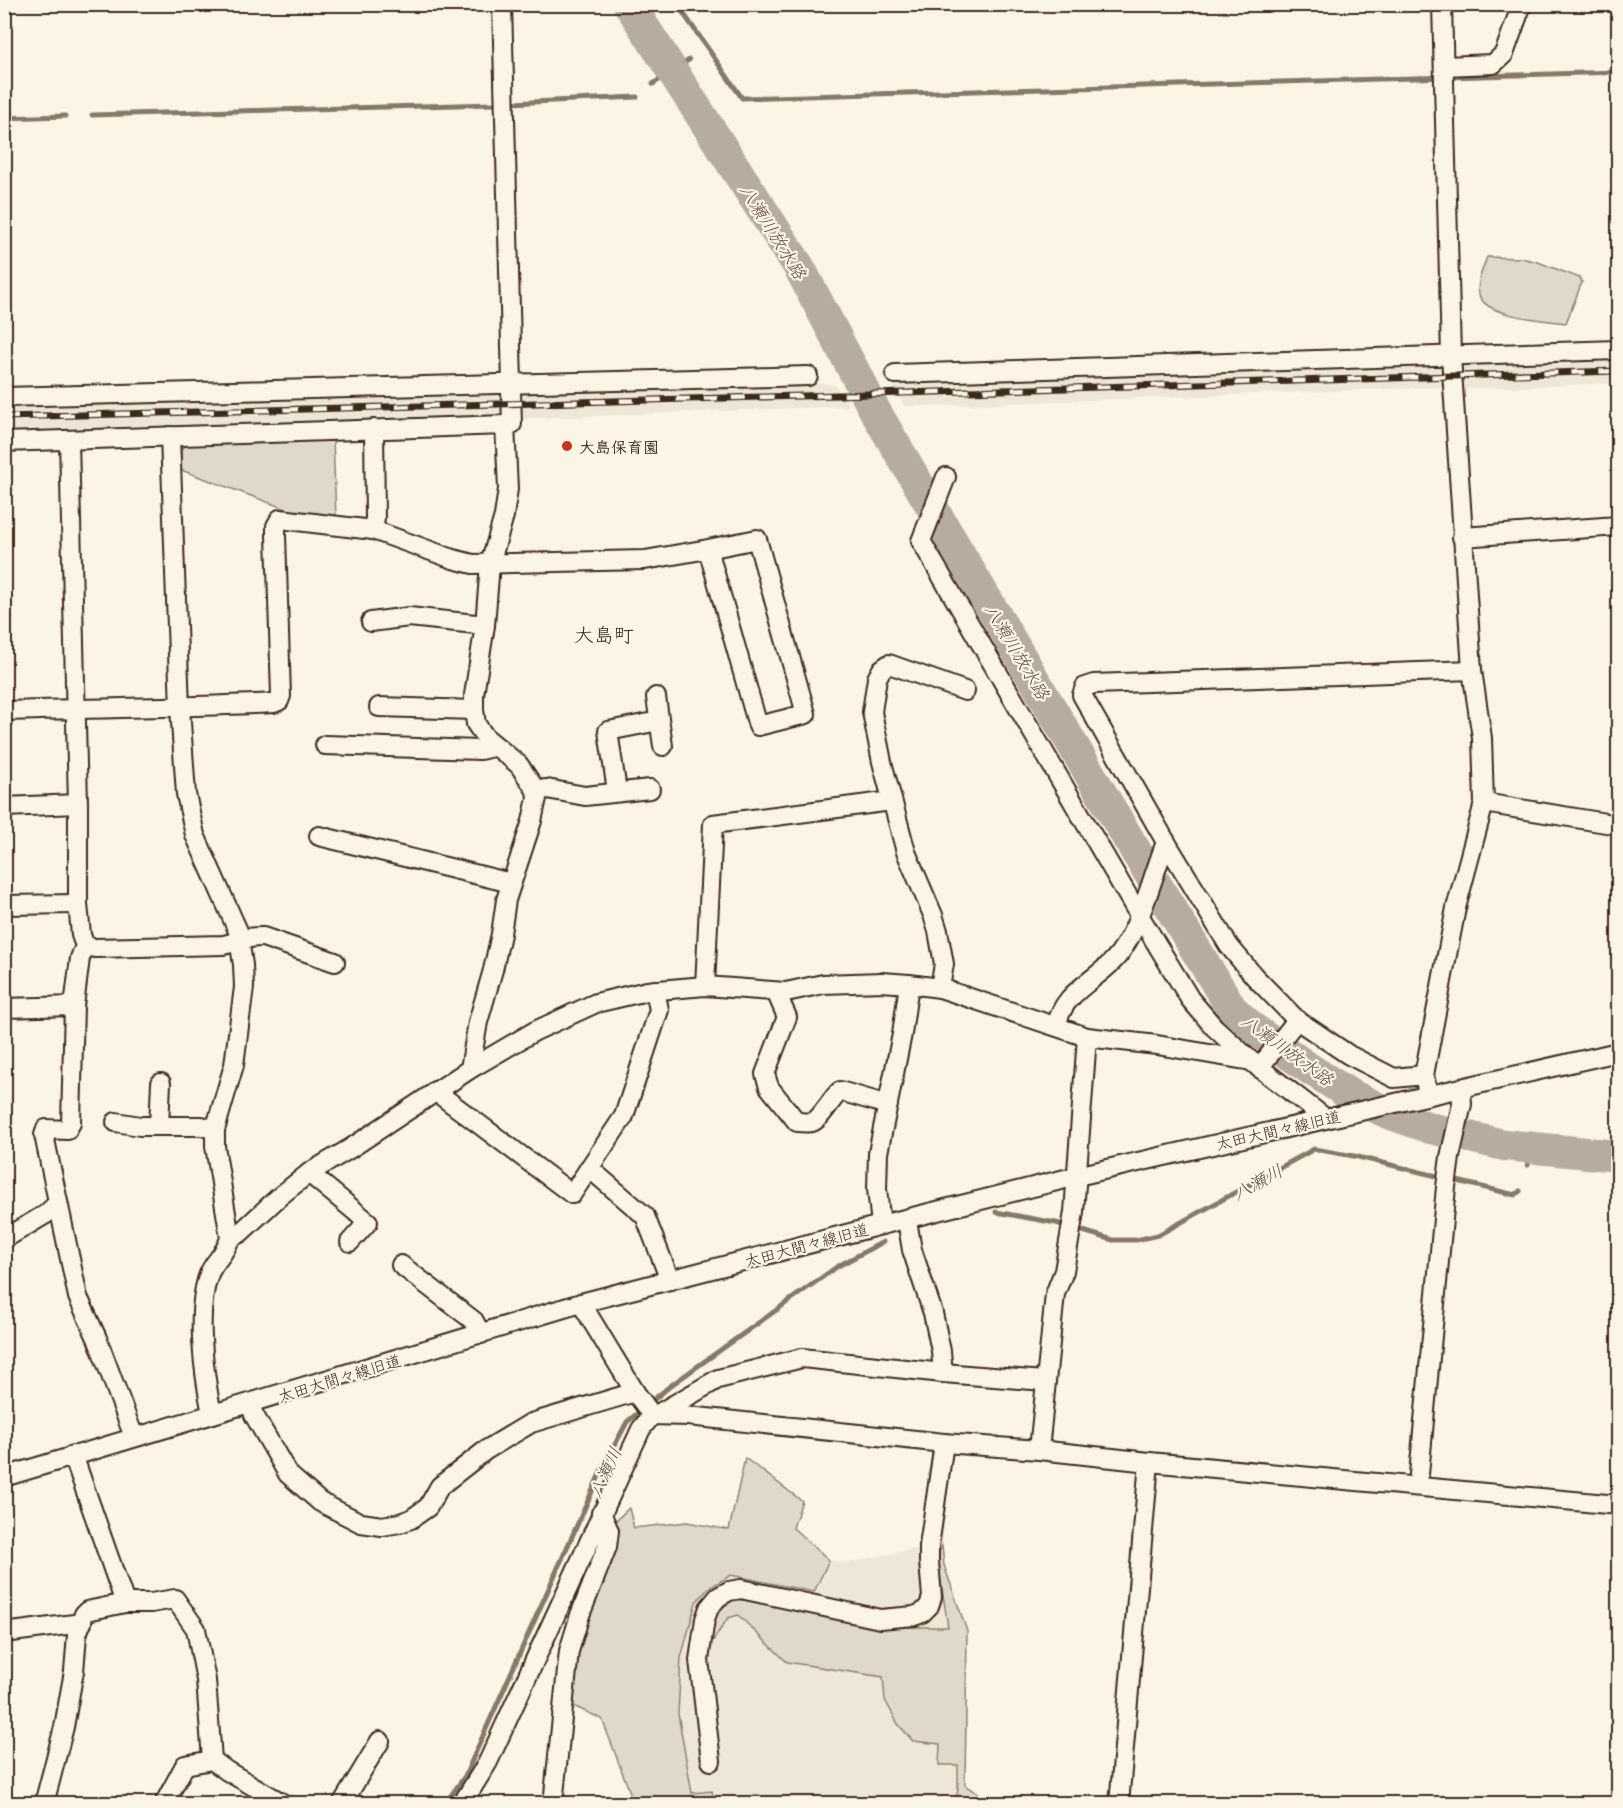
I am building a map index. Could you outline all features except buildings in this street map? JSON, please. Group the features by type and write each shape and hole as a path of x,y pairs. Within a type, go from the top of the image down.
{"street":[{"path":"502,4 512,424"},
{"path":"1420,1097 1456,908 1484,803 1482,738 1472,670 1451,356 1442,4"},
{"path":"1444,66 1493,64 1504,54 1522,4"},
{"path":"895,374 1618,350"},
{"path":"4,397 808,376"},
{"path":"4,442 505,425 508,489 504,516 490,564 474,710 477,724 485,737 519,765 534,785 536,809 508,891 501,934 478,1022 470,1069"},
{"path":"373,530 375,518 374,429"},
{"path":"170,436 180,708 186,794 195,835 234,922 239,939 244,987 234,1065 215,1130 215,1146 230,1238 222,1257 210,1272 203,1298 203,1336 212,1414"},
{"path":"69,440 78,804 78,904 81,935 85,946 80,957 74,1006 71,1123 67,1130 46,1129 44,1135 78,1297 97,1338 134,1437"},
{"path":"946,477 921,542 1141,911 1190,999 1214,1027 1258,1064 1330,1117"},
{"path":"4,711 180,708 279,701 281,696 276,526 280,519 373,530 473,564 645,560 757,538 806,714 758,726 708,549"},
{"path":"1462,537 1618,526"},
{"path":"371,622 409,617 485,625"},
{"path":"940,988 944,964 938,931 906,852 882,762 872,712 877,678 882,669 889,664 965,691"},
{"path":"1425,1075 1394,1078 1349,1055 1295,1022 1229,945 1164,846 1082,695 1085,687 1094,684 1472,670"},
{"path":"656,697 663,746"},
{"path":"379,707 474,710"},
{"path":"617,791 608,731 659,721"},
{"path":"325,745 480,750 493,745"},
{"path":"534,785 585,796 650,789"},
{"path":"705,986 713,824 892,801"},
{"path":"1484,803 1618,825"},
{"path":"4,807 78,804"},
{"path":"319,836 508,891"},
{"path":"1057,1026 1058,1016 1073,994 1112,963 1126,944 1141,911 1164,846"},
{"path":"4,905 78,904"},
{"path":"85,946 94,948 223,945 232,944 250,936 263,937 335,963"},
{"path":"230,1238 240,1233 309,1173 470,1069 535,1031 596,1003 655,990 705,986 781,992 823,984 882,982 909,984 940,988 1087,1037 1157,1045 1258,1064"},
{"path":"881,1225 877,1189 878,1153 902,1034 909,984"},
{"path":"435,1091 572,1194 624,1116 659,1010 655,990"},
{"path":"781,992 787,1017 765,1074 769,1087 797,1122 811,1123 820,1117 831,1099 840,1091 888,1105"},
{"path":"4,1008 74,1006"},
{"path":"1258,1064 1295,1022"},
{"path":"1039,1450 1055,1294 1064,1271 1071,1240 1087,1037"},
{"name":"太田大間々線旧道","path":"4,1477 582,1303 1077,1176 1618,1052"},
{"path":"159,1125 161,1083"},
{"path":"1418,1485 1446,1187 1460,1113 1461,1089"},
{"path":"116,1122 140,1126 202,1126 215,1130"},
{"path":"590,1168 645,1216 670,1280"},
{"path":"309,1173 368,1222 350,1242"},
{"path":"4,1239 46,1214 58,1203"},
{"path":"907,1220 912,1250 933,1313 943,1373"},
{"path":"401,1265 474,1321 481,1334"},
{"path":"582,1303 637,1394 654,1415 1618,1505"},
{"path":"462,1803 488,1762 641,1429 654,1415 718,1379 802,1358 1045,1381"},
{"path":"250,1403 254,1415 288,1474 320,1502 361,1523 382,1526 400,1524 411,1519 428,1507 440,1486 486,1450 531,1424 637,1394"},
{"path":"711,1761 699,1660 705,1619 710,1608 729,1590 741,1589 880,1619 914,1616 922,1613 929,1606 932,1597 929,1546 944,1443"},
{"path":"73,1455 125,1603"},
{"path":"1119,1803 1149,1462"},
{"path":"553,1803 569,1651 580,1615 607,1547 609,1531 602,1513"},
{"path":"44,1803 64,1727 74,1671 77,1635 87,1611 125,1603 151,1603 176,1599 196,1629 206,1680 212,1760"},
{"path":"4,1633 82,1623"},
{"path":"342,1803 380,1741"},
{"path":"164,1803 185,1765 212,1760 284,1803"}],"shaded area":[{"path":"1487,257 1521,258 1580,278 1582,282 1566,323 1517,316 1492,308 1483,302 1478,285"},
{"path":"1618,356 1618,383 1462,389 1461,363"},
{"path":"1437,362 1442,365 1443,387 930,406 904,406 891,380"},
{"path":"810,382 835,385 849,406 516,419 519,391"},
{"path":"504,391 507,417 5,433 4,406"},
{"path":"333,439 336,517 297,513 181,470 181,450 186,442"},
{"path":"931,1450 956,1452 952,1458 942,1546 944,1565 967,1631 965,1803 694,1804 678,1714 681,1658 696,1601 709,1588 731,1575 814,1592 829,1560 847,1563 919,1548 934,1458"},
{"path":"745,1458 802,1501 793,1528 829,1560 814,1592 731,1575 709,1588 696,1602 681,1658 678,1714 692,1793 712,1791 714,1803 634,1803 602,1719 571,1705 574,1651 611,1525 629,1508 634,1528 687,1522 729,1530"},
{"path":"942,1546 944,1565 967,1631 965,1785 988,1803 956,1803 958,1765 939,1765 940,1744 913,1741 898,1724 885,1700 883,1677 787,1662 738,1615 728,1618 710,1645 714,1618 734,1599 776,1604 884,1627 948,1627 937,1556"}],"waterway":[{"name":"八瀬川放水路","path":"629,4 799,267 875,411 1232,1009 1251,1027 1310,1069 1349,1094 1388,1113 1430,1128 1504,1145 1618,1156"},
{"path":"677,4 742,98 1618,72"},
{"name":"八瀬川放水路","path":"653,84 689,60"},
{"path":"511,103 637,97"},
{"path":"92,115 494,104"},
{"path":"4,118 65,116"},
{"name":"八瀬川","path":"996,1212 1056,1223 1113,1240 1136,1240 1158,1235 1314,1149 1354,1156 1515,1195 1520,1191"},
{"name":"八瀬川","path":"1528,1165 1533,1149"},
{"name":"八瀬川","path":"445,1804 465,1776 603,1467 627,1422 670,1386 838,1266 883,1242"}],"railway":[{"path":"4,417 1618,371"}],"place":[{"name":"大島保育園","path":"567,446"}],"district":[{"name":"大島町","path":"604,634"}]}
